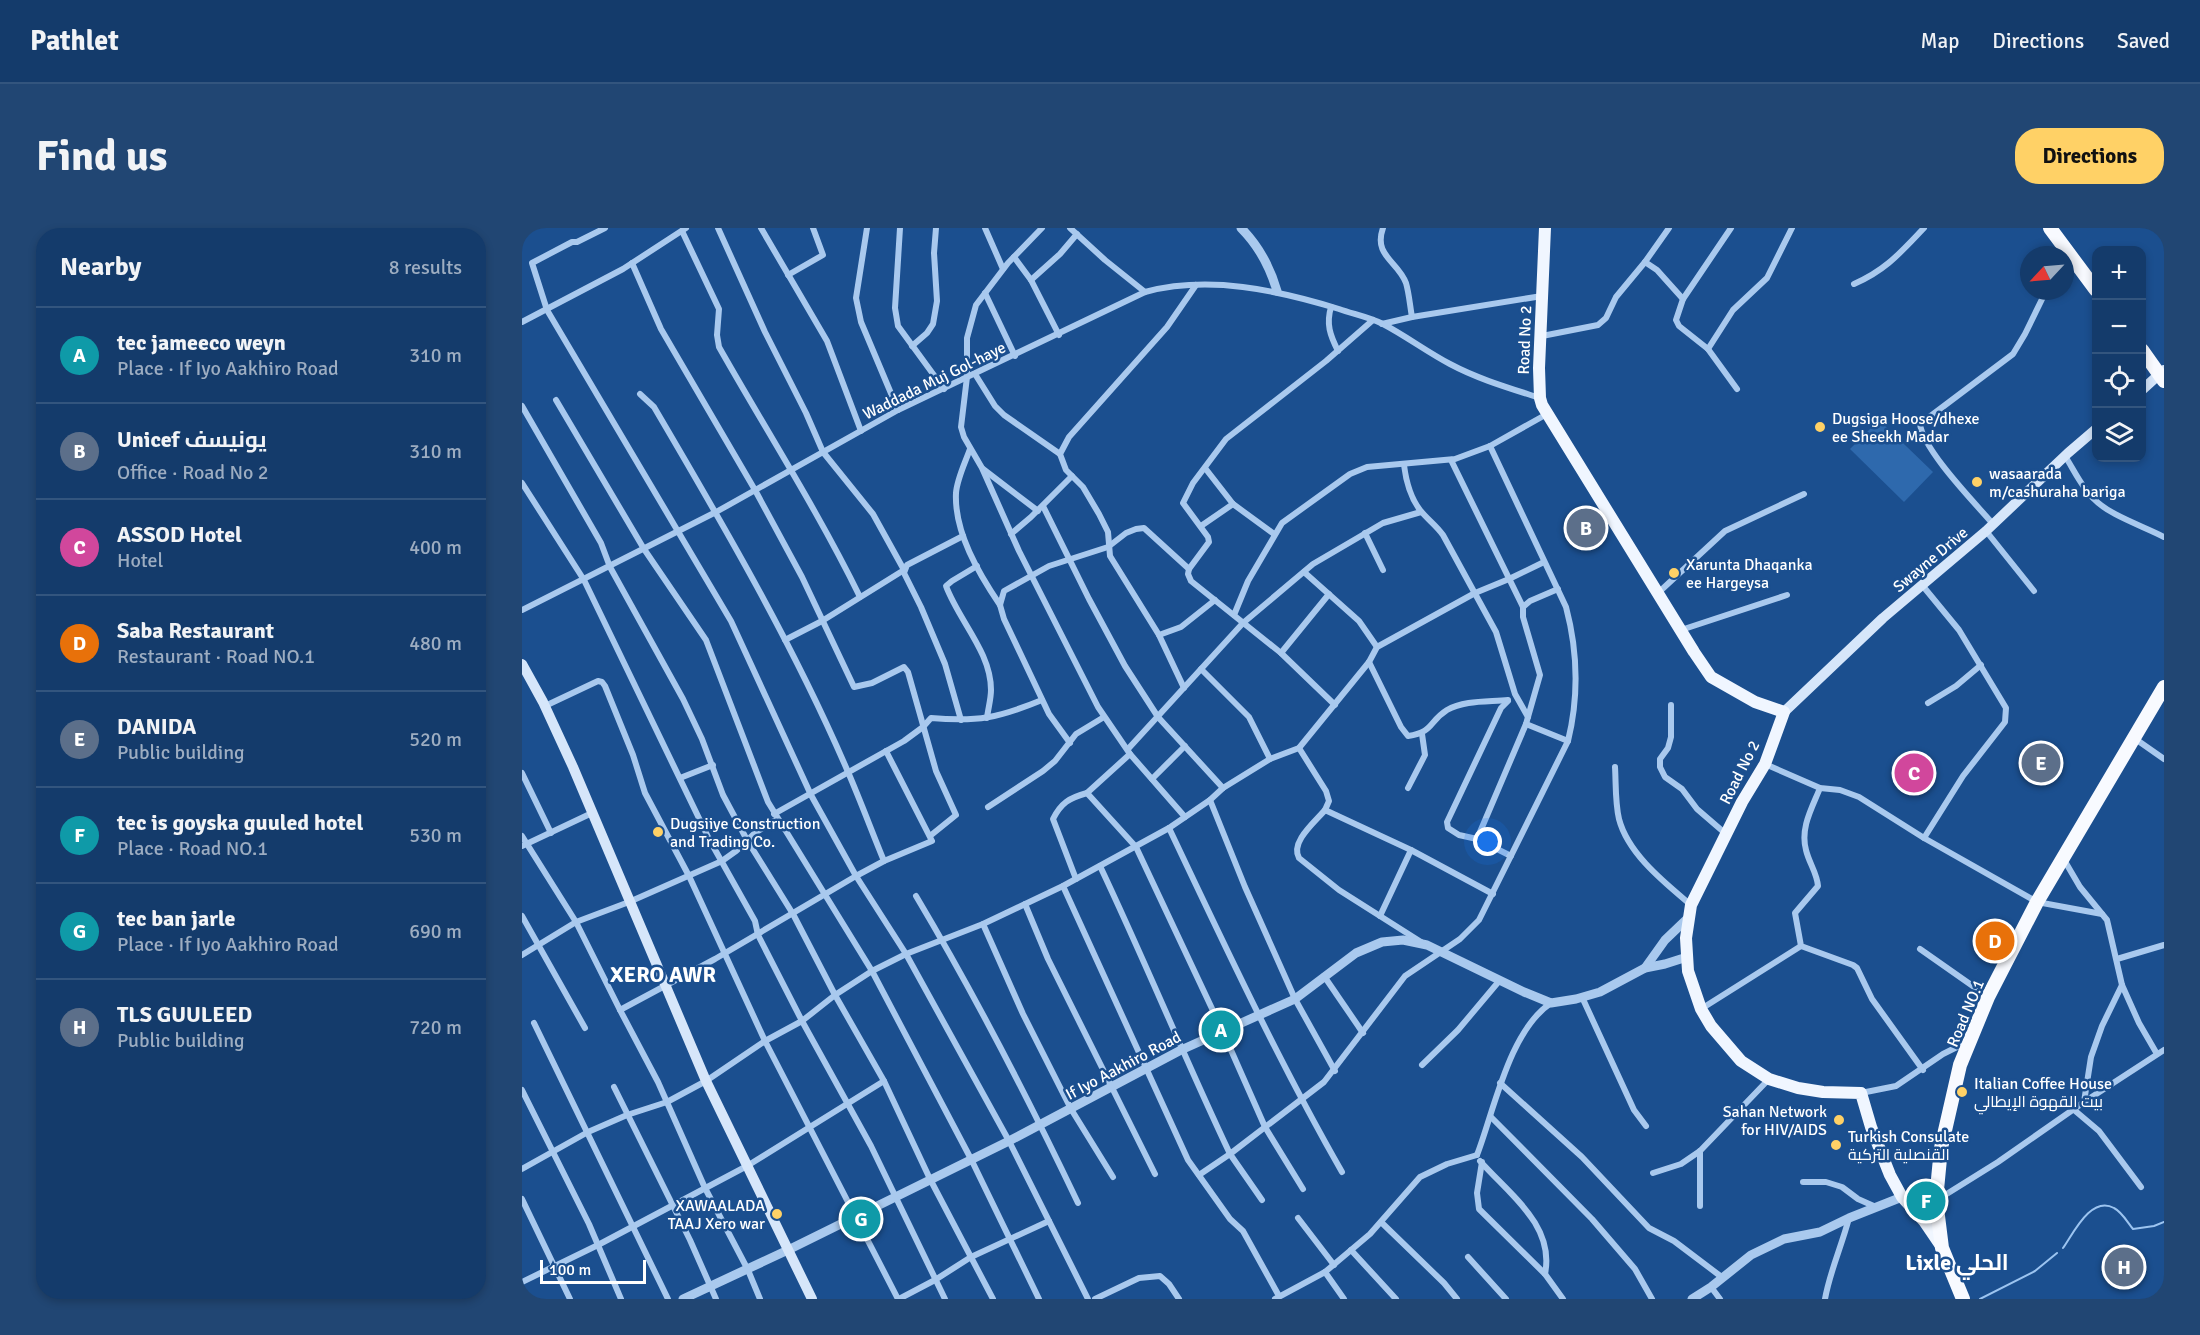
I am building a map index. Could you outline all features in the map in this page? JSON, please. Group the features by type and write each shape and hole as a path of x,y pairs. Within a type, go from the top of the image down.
{"highway":[{"path":"2050,228 2060,246"},
{"path":"2074,268 2092,285"},
{"path":"2145,354 2163,375"},
{"name":"Road NO.1","path":"1963,1299 1942,1248 1936,1200 1941,1148 1960,1065 1988,997 2037,902 2164,687"},
{"path":"1914,1209 1924,1207 1936,1200"}],"main road":[{"name":"Road No 2","path":"1545,228 1539,368 1540,398 1547,413 1680,630 1712,677 1755,702 1784,712 1765,764 1742,802 1691,905 1688,918 1688,971 1701,1009 1741,1061 1768,1079 1798,1088 1823,1092 1861,1093"},
{"path":"2146,387 2163,375"},
{"name":"Swayne Drive","path":"1784,712 1883,618 1990,528 2092,433"},
{"path":"522,664 544,706 592,813 706,1081 812,1299"},
{"path":"1861,1093 1871,1127 1890,1175 1902,1197 1914,1209 1942,1248"}],"street":[{"path":"605,228 532,263 547,310 731,621 811,795 856,876 906,954 1009,1141 1088,1299"},
{"path":"718,228 765,332 806,413 822,452 873,514 904,570 904,577 921,607 945,664 961,720"},
{"path":"761,228 835,358 861,430"},
{"path":"788,275 823,255 813,228"},
{"path":"867,228 856,298 858,311 898,410"},
{"path":"900,228 895,308 898,327 944,389"},
{"path":"912,346 927,333 933,324 937,301 934,253 936,228"},
{"path":"985,228 1003,269"},
{"path":"1042,228 1003,269 976,304 968,338 967,377 961,427 963,437 982,468 1031,576 1104,717 1129,752 1185,817"},
{"path":"1070,228 1145,292"},
{"path":"1241,228 1264,257 1277,291"},
{"path":"1383,228 1379,238 1381,246 1406,282 1412,317"},
{"path":"1542,336 1598,325 1606,318 1616,297 1670,228"},
{"path":"1731,228 1683,299 1676,320 1679,326 1708,349 1737,388"},
{"path":"1708,349 1733,310 1767,278 1792,228"},
{"path":"1854,284 1875,275 1924,228"},
{"path":"522,322 632,263 679,230 719,309 717,335 719,346 790,470 809,498 860,597"},
{"path":"1031,280 1060,254 1077,234"},
{"path":"1014,257 1031,280 1059,335"},
{"path":"1645,262 1657,270 1683,299"},
{"path":"632,263 661,329 755,490 802,577 854,687 872,683 904,667 908,672 936,771 956,815 930,836"},
{"path":"1060,454 1069,437 1167,327 1196,285"},
{"name":"Waddada Muj Gol-haye","path":"522,610 716,512 898,410 1145,292 1167,286 1228,285 1277,291 1331,307 1382,324 1450,364 1479,378 1540,398"},
{"path":"984,293 1015,356"},
{"path":"1382,324 1542,296"},
{"path":"2034,591 1945,468 1921,431 1920,424 2013,354 2042,300"},
{"path":"1331,307 1329,327 1338,351"},
{"path":"1335,705 1281,653 1191,581 1189,570 1209,542 1206,532 1183,503 1193,483 1226,439 1338,351 1373,320"},
{"path":"975,374 1004,415 1060,454 1063,465 1083,487 1108,532 1110,556 1159,635 1184,688"},
{"path":"640,394 654,407 716,512 785,640 848,772 884,861"},
{"path":"556,400 644,549 706,640 776,817 872,971 971,1159 1039,1299"},
{"path":"522,406 601,543 610,567 670,674 713,765 723,795 747,840 793,914 835,996 884,1081 930,1179 993,1299"},
{"path":"1234,615 1248,581 1282,523 1350,474 1367,467 1451,460 1490,446 1547,413"},
{"path":"1199,1175 1324,1082 1335,1071 1405,976 1460,939 1479,920 1568,741 1575,712 1576,670 1572,629 1558,589 1490,446"},
{"path":"970,449 956,491 956,507 963,536 977,566 1000,605 1004,619 1048,714 1070,742"},
{"path":"2065,456 2093,499 2110,512 2164,537"},
{"path":"1451,460 1523,607 1523,616 1540,675 1527,721 1477,839"},
{"path":"1404,465 1412,495 1421,512 1432,520 1443,535 1496,632 1515,694 1527,721 1568,741"},
{"path":"982,468 1040,509 1070,560 1125,666 1158,717 1223,788"},
{"path":"1205,468 1233,504 1274,534"},
{"path":"1011,534 1040,509 1072,476"},
{"path":"522,483 584,580 680,778 755,921 758,935 802,1021 848,1102 945,1299"},
{"path":"1658,593 1725,531 1804,494"},
{"path":"1201,526 1233,504"},
{"path":"1076,879 1053,819 1060,806 1070,797 1087,793 1129,752 1243,622 1313,564 1383,523 1421,512"},
{"path":"1000,605 1004,591 1049,566 1108,547 1136,528 1144,528 1189,570"},
{"path":"1365,533 1383,570"},
{"path":"785,640 822,621 904,570 907,565 963,536"},
{"path":"522,1169 588,1132 627,1115 667,1102 706,1081 765,1041 802,1021 872,971 906,954 983,924 1063,886 1169,828 1210,800 1223,788 1270,759 1299,748 1369,662 1377,646 1475,593 1544,562"},
{"path":"977,566 946,586 953,604 986,660 991,691 987,718"},
{"path":"1304,572 1359,621 1377,646"},
{"path":"1922,585 1959,630 2006,708 2005,722 1963,776 1924,838"},
{"path":"1523,607 1530,600 1558,589"},
{"path":"1281,653 1329,594"},
{"path":"1680,630 1787,595"},
{"path":"1159,635 1180,627 1215,600"},
{"path":"1369,662 1401,727 1408,736 1422,734 1447,710 1464,704 1508,700"},
{"path":"1928,703 1956,686 1981,665"},
{"path":"1202,669 1249,717 1270,759"},
{"path":"544,706 598,681 602,682 633,755 645,793 689,876 765,1041 898,1299 935,1280 971,1257 1049,1221"},
{"path":"1511,856 1477,839 1459,835 1448,828 1447,822 1497,717 1508,700 1515,694"},
{"path":"522,955 576,922 629,902 722,861 776,817 886,751 923,727 931,718 961,720 987,718 1009,713 1042,700"},
{"path":"1671,705 1671,737 1668,748 1660,759 1660,767 1665,777 1682,789 1697,809 1726,834"},
{"path":"988,807 1043,771 1055,761 1076,735 1104,717"},
{"path":"1408,788 1425,755 1422,734"},
{"path":"2134,738 2164,759"},
{"path":"1152,779 1185,746"},
{"path":"1299,748 1326,791 1329,801 1325,810 1297,844 1296,851 1299,858 1339,890 1427,945"},
{"path":"620,1010 758,935 856,876 884,861 932,841 886,751"},
{"path":"1765,764 1820,788 1840,790 1859,797 1924,838 2037,902 2102,915"},
{"path":"680,778 713,765"},
{"path":"1615,766 1619,819 1629,839 1654,874 1691,905"},
{"path":"522,773 551,832"},
{"path":"1801,946 1795,913 1818,886 1816,874 1806,851 1804,831 1820,788"},
{"path":"1087,793 1136,847 1265,1127 1303,1189"},
{"path":"1210,800 1295,999 1335,1071"},
{"path":"1325,810 1411,850 1492,894"},
{"path":"524,845 592,813"},
{"path":"1169,828 1258,1016 1342,1172"},
{"path":"522,836 524,845 576,922 658,1082 705,1188 748,1270 760,1299"},
{"path":"1380,916 1411,850"},
{"path":"1936,1200 1998,1162 2073,1109 2161,1052 2139,1023 2122,985 2110,927 2062,858"},
{"path":"1100,866 1143,957 1181,1050 1230,1154 1262,1200"},
{"path":"1063,886 1188,1160 1230,1219 1243,1231 1277,1297 1292,1291 1334,1265 1381,1222 1420,1176 1447,1164 1477,1155"},
{"path":"916,896 942,940 1040,1124 1077,1203"},
{"path":"1025,904 1048,959 1155,1174"},
{"path":"522,916 585,1028"},
{"path":"1645,968 1665,940 1688,918"},
{"path":"983,924 1023,1014 1071,1109 1113,1177"},
{"name":"If Iyo Aakhiro Road","path":"682,1299 748,1270 1009,1141 1181,1050 1295,999 1356,953 1382,942 1403,940 1427,945 1551,1003"},
{"path":"2117,959 2164,945"},
{"path":"1701,1009 1801,946"},
{"path":"1801,946 1857,968 1872,999 1923,1070"},
{"path":"1920,949 1988,997"},
{"path":"1477,1155 1500,1083 1523,1034 1544,1007 1551,1003 1600,992 1645,968 1687,957"},
{"path":"1324,976 1363,1033"},
{"path":"1422,1065 1458,1030 1500,980"},
{"path":"2084,1102 2091,1057 2102,1026 2122,985"},
{"path":"1582,997 1634,1110 1646,1126"},
{"path":"534,1023 668,1299"},
{"path":"1861,1093 1896,1086 1923,1070 1943,1054 1970,1041"},
{"path":"1653,1173 1681,1164 1700,1151 1768,1079"},
{"path":"522,1282 672,1207 747,1166 884,1081"},
{"path":"1500,1083 1582,1157 1649,1228 1674,1241 1723,1278"},
{"path":"614,1087 690,1240 716,1299"},
{"path":"522,1090 598,1245 621,1299"},
{"path":"2073,1109 2099,1131 2141,1187"},
{"path":"1491,1116 1592,1219 1635,1269 1652,1299"},
{"path":"1700,1151 1700,1206"},
{"path":"1477,1155 1530,1215 1540,1230 1546,1247 1545,1274"},
{"path":"1482,1162 1477,1193 1479,1209 1545,1274 1563,1299"},
{"path":"1803,1182 1826,1182 1842,1187 1858,1199 1876,1207"},
{"path":"1692,1299 1751,1255 1784,1239 1820,1232 1902,1197"},
{"path":"522,1199 570,1299"},
{"path":"1298,1218 1334,1265"},
{"path":"1825,1299 1849,1218"},
{"path":"1381,1222 1444,1283 1457,1299"},
{"path":"1351,1250 1396,1299"},
{"path":"1468,1257 1506,1299"},
{"path":"1325,1272 1344,1299"},
{"path":"1095,1299 1139,1278 1160,1276 1169,1284 1179,1299"},
{"path":"1711,1287 1720,1299"}],"shaded area":[{"path":"1879,420 1933,472 1904,502 1850,449"}],"waterway":[{"path":"2063,1248 2077,1226 2090,1211 2098,1207 2106,1205 2114,1208 2133,1229 2164,1222"},
{"path":"1980,1299 2035,1271 2057,1253"}],"place":[{"name":"Dugsiga Hoose/dhexe ee Sheekh Madar","path":"1820,427"},
{"name":"wasaarada m/cashuraha bariga","path":"1977,482"},
{"name":"Unicef يونيسف","path":"1586,528"},
{"name":"Xarunta Dhaqanka ee Hargeysa","path":"1674,573"},
{"name":"DANIDA","path":"2041,763"},
{"name":"ASSOD Hotel","path":"1914,773"},
{"name":"Dugsiiye Construction and Trading Co.","path":"658,832"},
{"name":"Saba Restaurant","path":"1995,941"},
{"name":"tec jameeco weyn","path":"1221,1030"},
{"name":"Italian Coffee House بيت القهوة الإيطالي","path":"1962,1092"},
{"name":"Sahan Network for HIV/AIDS","path":"1839,1120"},
{"name":"Turkish Consulate القنصلية التركية","path":"1836,1145"},
{"name":"tec is goyska guuled hotel","path":"1926,1201"},
{"name":"XAWAALADA TAAJ Xero war","path":"777,1214"},
{"name":"tec ban jarle","path":"861,1219"},
{"name":"TLS GUULEED","path":"2124,1267"}],"district":[{"name":"XERO AWR","path":"663,974"},
{"name":"Lixle الحلي","path":"1957,1262"}]}
